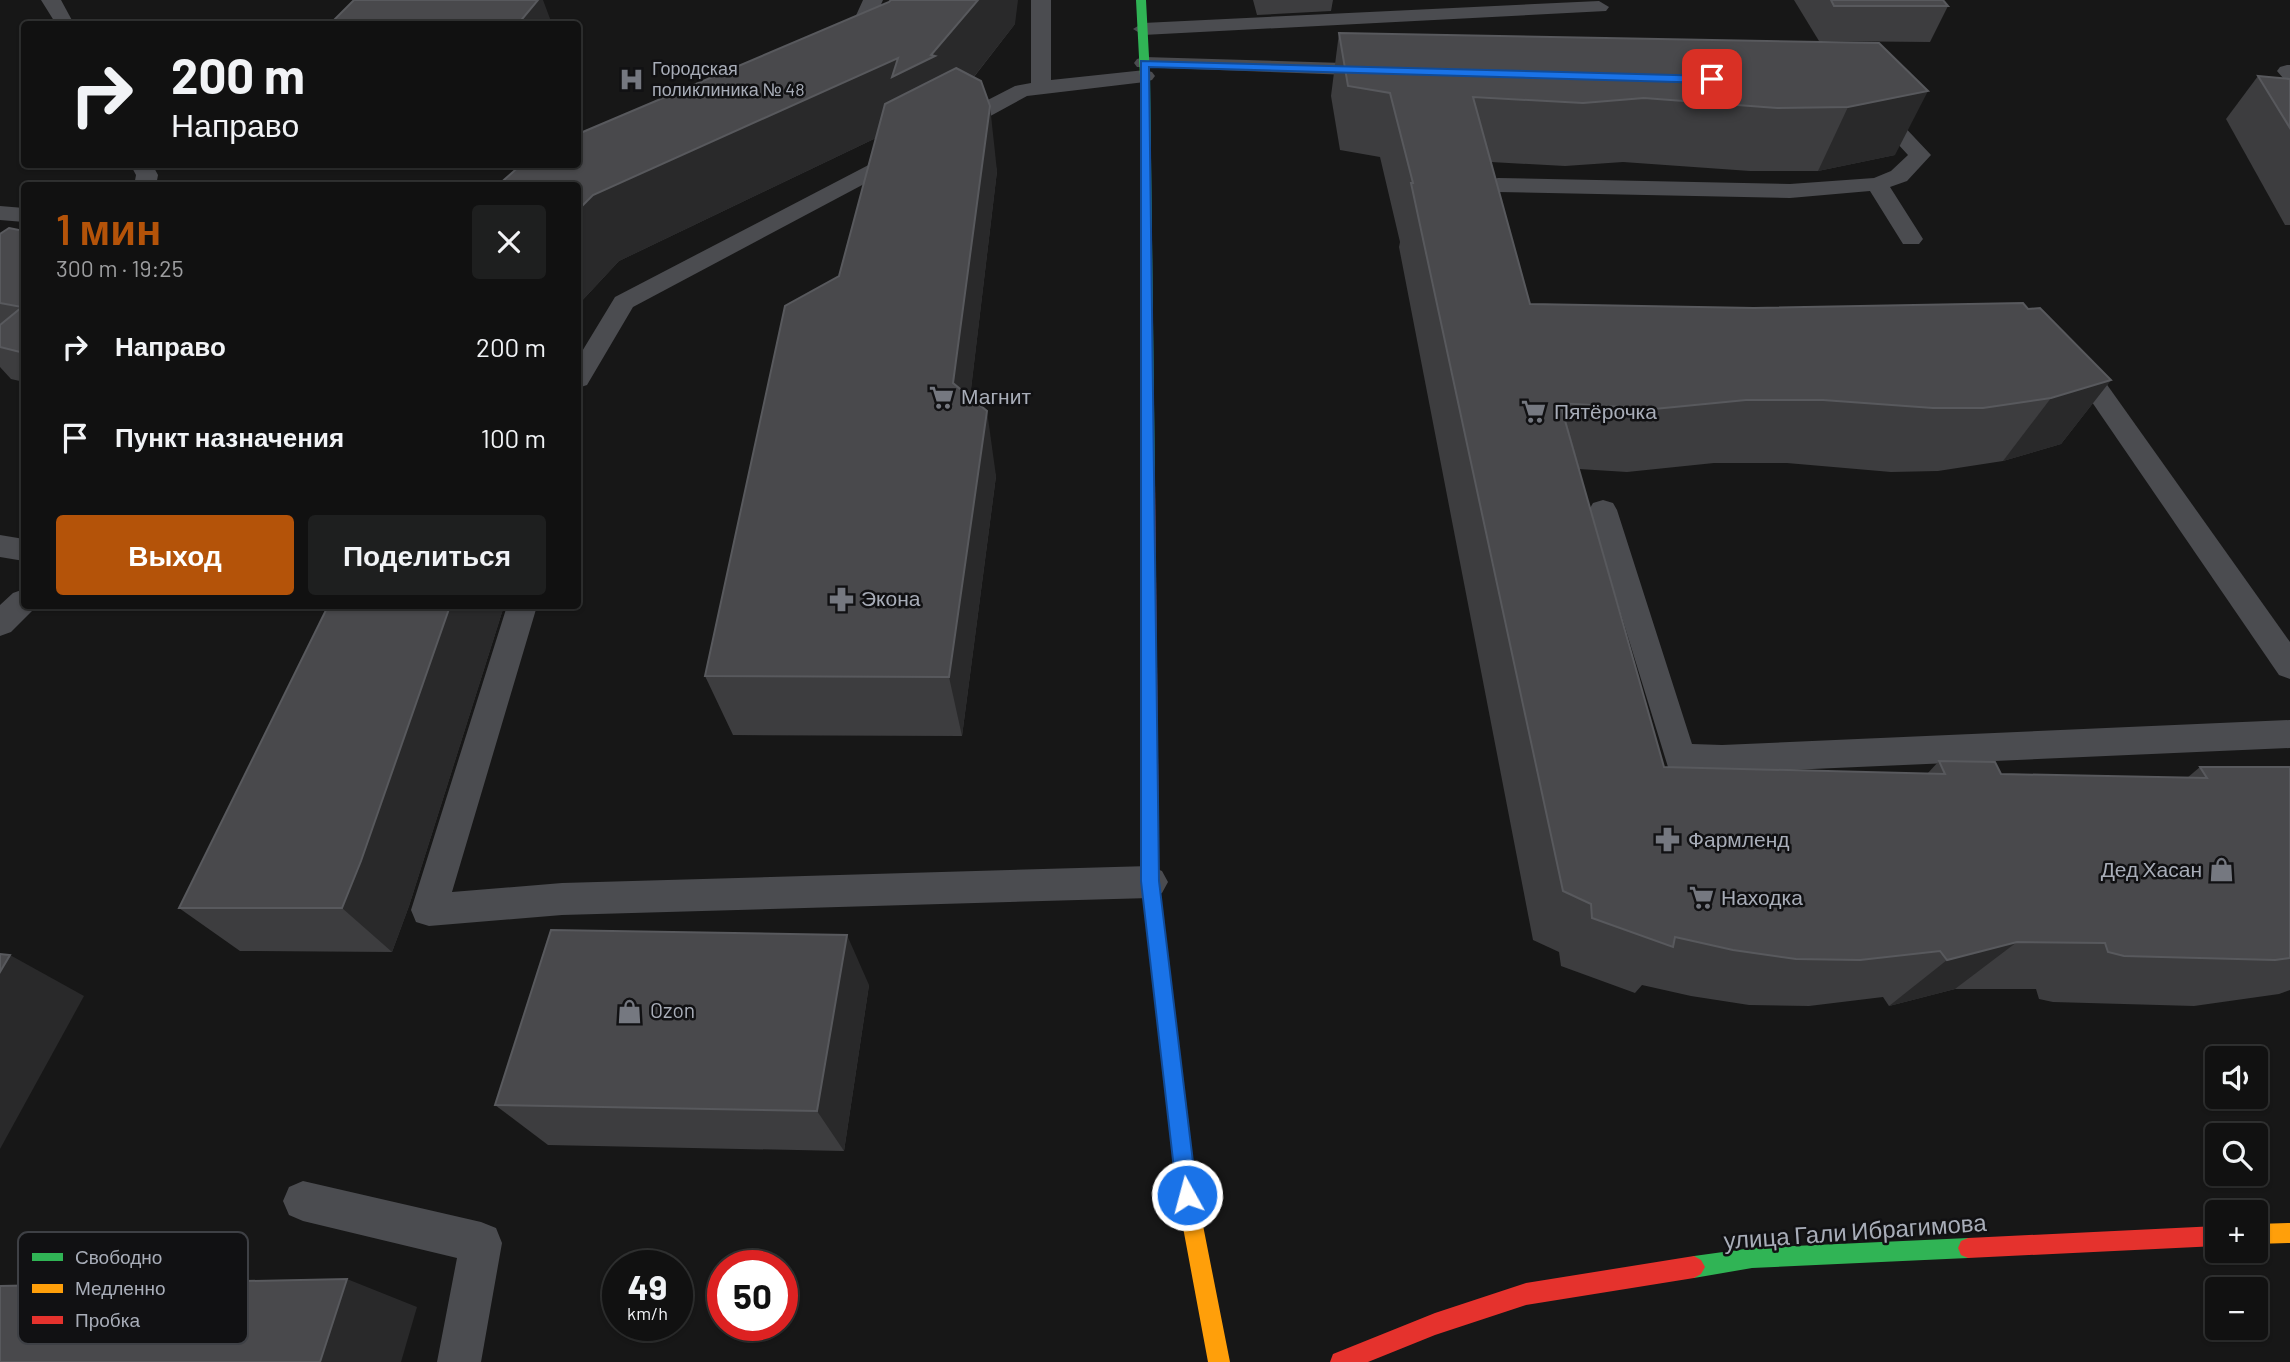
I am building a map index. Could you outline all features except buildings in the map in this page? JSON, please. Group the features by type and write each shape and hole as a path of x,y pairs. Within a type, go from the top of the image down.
{"main road":[{"path":"1141,0 1145,70 1150,881 1187,1195 1219,1362"},
{"path":"2268,1234 2290,1233"},
{"name":"улица Гали Ибрагимова","path":"1341,1362 1435,1324 1526,1294 1752,1258 2205,1237"}],"lane":[{"path":"51,0 63,21"},
{"path":"820,52 857,35 873,0"},
{"path":"1041,0 1041,88"},
{"path":"1143,29 1599,7"},
{"path":"581,374 624,302 1022,90 1145,70 1393,71"},
{"path":"1498,186 1790,191 1877,184 1899,176 1920,155 1865,96 1855,93"},
{"path":"1877,184 1911,239"},
{"path":"0,213 21,215"},
{"path":"2079,364 2290,666"},
{"path":"1603,510 1680,757 1722,760 2290,734"},
{"path":"0,546 21,550"},
{"path":"0,624 21,604"},
{"path":"521,609 429,910 562,899 1150,881"},
{"path":"303,1201 481,1243 459,1362"}],"traffic: fast":[{"path":"1141,0 1145,76 1148,484"},
{"path":"1150,845 1150,882 1178,1118"},
{"path":"1694,1267 1752,1258 1968,1248"}],"traffic: slow":[{"path":"1178,1118 1187,1195 1219,1362"},
{"path":"2268,1234 2290,1233"}],"traffic: jam":[{"path":"1148,484 1150,845"},
{"path":"1968,1248 2205,1237"},
{"path":"1341,1362 1435,1324 1526,1294 1694,1267"}],"place":[{"name":"Городская поликлиника № 48","path":"632,79"},
{"name":"Магнит","path":"941,397"},
{"name":"Пятёрочка","path":"1534,412"},
{"name":"Экона","path":"841,599"},
{"name":"Фармленд","path":"1668,840"},
{"name":"Дед Хасан","path":"2222,870"},
{"name":"Находка","path":"1701,898"},
{"name":"Ozon","path":"630,1011"}],"route":[{"path":"1187,1195 1150,881 1144,64 1712,79"}]}
